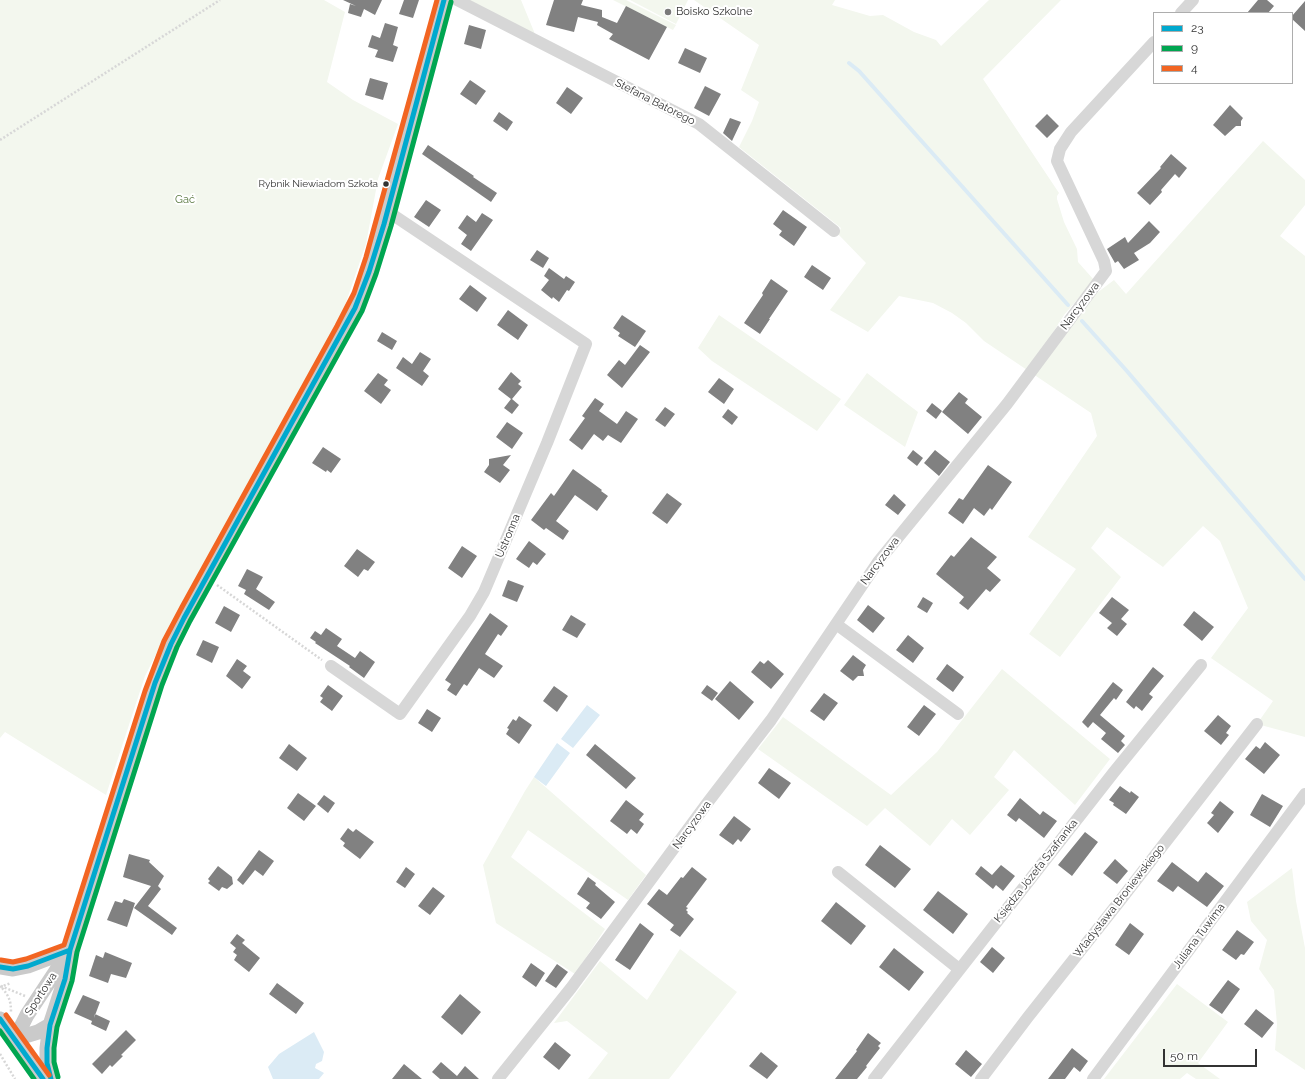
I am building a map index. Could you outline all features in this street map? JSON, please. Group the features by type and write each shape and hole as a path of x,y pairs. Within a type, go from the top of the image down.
{"main road":[{"name":"Sportowa","path":"52,1079 47,1063 50,1025 65,979 70,950 155,683 171,644 206,578 355,308 373,259 387,211 444,0"},
{"name":"Sportowa","path":"7,1029 27,1015 70,950"},
{"path":"0,967 13,969 28,966 70,950"},
{"path":"7,1029 38,1032 50,1025"},
{"path":"7,1029 43,1079"}],"street":[{"name":"Stefana Batorego","path":"457,0 699,124 834,231"},
{"path":"1182,12 1193,0"},
{"name":"Narcyzowa","path":"498,1079 571,988 708,802 767,725 878,562 1007,404 1106,271 1104,261 1057,161 1060,149 1071,132 1153,43"},
{"name":"Ustronna","path":"330,666 400,714 470,616 484,592 547,443 586,344 387,211"},
{"path":"836,624 958,714"},
{"name":"Księdza Józefa Szafranka","path":"874,1079 1114,772 1201,665"},
{"name":"Władysława Broniewskiego","path":"981,1079 1257,724"},
{"name":"Juliana Tuwima","path":"1093,1079 1305,794"},
{"path":"838,872 959,969"}],"path":[{"path":"0,140 220,0"},
{"path":"206,578 330,666"},
{"path":"0,985 10,1000 11,1012 7,1029"},
{"path":"0,1054 15,1079"}],"green space":[{"name":"Gać","path":"0,0 324,0 345,12 327,82 353,100 398,124 378,179 366,244 342,314 289,415 184,599 145,676 106,795 5,732 0,738"},
{"path":"466,0 521,0 535,34"},
{"path":"613,0 626,0 676,25 673,30"},
{"name":"Boisko Szkolne","path":"630,0 688,0 676,24"},
{"path":"694,0 835,0 832,5 870,16 883,15 914,32 936,40 941,46 989,0 1061,0 983,79 1059,193 1057,199 1064,222 1077,249 1078,262 1094,280 1064,315 1039,355 1085,302 1114,280 1126,294 1263,141 1305,180 1305,205 1280,236 1305,256 1305,737 1257,724 1273,701 1211,658 1248,608 1220,541 1203,526 1163,567 1107,527 1091,548 1121,577 1060,657 1029,634 1076,569 1028,537 1097,436 1091,413 984,341 966,323 952,313 933,303 899,296 868,332 830,310 866,263 838,234 841,228 739,147 752,121 759,102 741,90 759,45"},
{"path":"719,315 841,399 817,431 712,361 698,348"},
{"path":"867,373 918,412 905,447 844,405"},
{"path":"1002,669 1110,759 1075,805 1014,750 994,777 1009,790 970,835 952,819 930,846 885,808 867,826 758,749 783,717 891,795 937,752"},
{"path":"534,777 646,875 628,900 528,830 511,857 605,929 575,974 496,923 483,865"},
{"path":"1292,868 1296,901 1305,948 1305,1070 1275,1050 1277,1024 1274,990 1259,969 1267,940 1251,921 1247,902"},
{"path":"680,949 737,992 669,1079 588,1079 608,1053 567,1021 554,1023 600,961 647,1000"},
{"path":"1177,984 1228,1022 1198,1063 1220,1079 1196,1079 1187,1073 1180,1079 1104,1079"}],"shaded area":[{"path":"587,705 600,715 573,748 561,739"},
{"path":"557,743 570,753 546,786 534,777"},
{"path":"314,1032 324,1052 322,1061 316,1064 315,1068 324,1073 319,1079 273,1079 268,1067 279,1054"}],"building":[{"path":"343,0 382,0 375,15 364,9 361,17 348,13 350,4 356,6"},
{"path":"404,0 419,0 413,18 399,14"},
{"path":"554,0 583,0 581,5 602,10 602,17 617,23 626,6 667,27 649,60 609,39 613,34 597,25 598,22 578,17 574,32 546,25"},
{"path":"1258,0 1267,0 1274,6 1269,12 1248,12"},
{"path":"1305,1 1305,31 1293,20 1293,15"},
{"path":"385,23 398,27 393,45 398,47 393,62 375,57 378,50 368,47 372,35 380,38"},
{"path":"469,25 486,30 481,49 464,44"},
{"path":"685,48 707,58 700,73 678,63"},
{"path":"370,78 388,83 383,100 365,95"},
{"path":"470,80 486,91 476,105 460,94"},
{"path":"705,86 721,94 709,116 694,108"},
{"path":"567,87 583,98 571,114 556,103"},
{"path":"1230,105 1243,118 1241,121 1241,126 1236,126 1225,136 1213,125"},
{"path":"499,112 513,122 507,131 493,121"},
{"path":"1047,114 1059,126 1047,138 1035,126"},
{"path":"730,118 741,122 732,141 723,133"},
{"path":"428,145 497,193 491,202 422,154"},
{"path":"1171,154 1187,168 1179,178 1175,174 1150,205 1137,193 1161,168 1160,167"},
{"path":"426,200 441,210 429,227 414,217"},
{"path":"783,210 807,227 794,246 779,235 782,231 773,224"},
{"path":"482,213 493,220 471,251 461,244 467,235 458,228 467,215 476,222"},
{"path":"1149,221 1160,232 1150,243 1134,253 1139,260 1124,269 1118,261 1115,263 1107,249 1125,237 1128,243"},
{"path":"537,250 549,258 543,268 530,260"},
{"path":"812,265 831,278 823,290 804,277"},
{"path":"549,268 564,279 566,276 575,282 569,291 567,290 559,302 553,297 552,299 541,290 549,280 544,276"},
{"path":"771,279 788,291 760,334 744,323 763,295 762,293"},
{"path":"470,285 487,298 477,312 459,299"},
{"path":"508,310 528,325 518,340 497,325"},
{"path":"622,315 646,331 635,347 618,336 620,333 613,328"},
{"path":"382,332 397,341 392,350 377,341"},
{"path":"640,345 650,352 622,388 607,375 619,360 625,365"},
{"path":"420,352 431,359 423,371 429,376 422,386 396,368 403,357 412,364"},
{"path":"511,372 521,381 518,384 522,387 512,399 519,405 512,414 504,408 511,399 498,389"},
{"path":"378,373 388,380 384,385 391,390 381,404 364,391"},
{"path":"719,378 734,389 724,404 708,392"},
{"path":"959,392 968,399 965,403 982,417 968,434 942,412"},
{"path":"595,398 604,404 599,411 617,424 626,411 638,419 621,443 608,435 603,441 594,434 582,450 569,440 585,418 582,416"},
{"path":"932,403 942,411 936,419 926,411"},
{"path":"665,407 675,414 665,427 655,420"},
{"path":"728,409 738,417 732,425 722,417"},
{"path":"507,422 523,433 512,449 496,437"},
{"path":"323,447 341,459 331,473 327,470 326,472 312,463"},
{"path":"913,450 923,458 917,466 907,458"},
{"path":"935,450 950,462 939,476 924,463"},
{"path":"511,455 503,465 510,470 500,483 484,472 489,465 489,459"},
{"path":"988,465 1012,482 992,510 990,508 984,516 974,508 963,524 948,513 959,498 963,500"},
{"path":"573,469 608,496 597,511 575,495 556,521 569,531 563,540 546,528 544,530 531,520 551,493 554,496"},
{"path":"667,493 682,504 667,524 652,513"},
{"path":"894,494 906,505 898,515 885,505"},
{"path":"971,537 997,557 987,568 1001,580 990,592 986,589 968,610 959,603 964,597 936,574 951,555 954,557"},
{"path":"529,541 546,554 537,565 533,562 529,568 516,559"},
{"path":"462,546 477,556 462,578 448,568"},
{"path":"357,549 375,562 368,571 364,569 358,577 344,566"},
{"path":"247,569 263,577 256,589 275,602 269,610 244,594 246,590 238,586"},
{"path":"508,580 524,586 517,602 502,596"},
{"path":"923,597 933,603 927,613 917,607"},
{"path":"1112,597 1129,610 1121,619 1127,624 1117,636 1107,628 1112,623 1099,613"},
{"path":"868,605 885,618 873,633 857,620"},
{"path":"224,606 240,615 231,632 215,623"},
{"path":"1194,611 1214,627 1202,641 1183,625"},
{"path":"490,613 508,626 501,636 498,634 485,654 503,666 494,678 479,668 467,686 464,684 456,696 447,690 451,684 445,680"},
{"path":"571,615 586,624 577,638 562,630"},
{"path":"326,628 342,639 337,646 355,658 360,651 375,662 364,678 349,667 350,666 315,643 316,642 310,638 315,631 321,635"},
{"path":"908,635 924,648 913,663 896,650"},
{"path":"203,640 219,647 212,663 196,655"},
{"path":"853,655 866,665 863,670 864,676 858,676 853,681 840,671"},
{"path":"237,659 247,666 243,671 251,677 242,689 226,676"},
{"path":"768,660 784,674 771,689 751,672 760,661 764,664"},
{"path":"947,664 964,677 953,692 936,679"},
{"path":"1153,667 1164,676 1149,694 1153,697 1142,711 1136,706 1134,709 1126,702"},
{"path":"730,681 754,702 739,720 715,699"},
{"path":"1113,682 1123,690 1116,700 1114,698 1100,715 1125,736 1121,741 1125,745 1118,753 1101,739 1106,733 1093,722 1088,728 1082,722"},
{"path":"328,685 343,696 332,711 320,702 323,698 320,696"},
{"path":"707,685 718,693 712,701 701,693"},
{"path":"554,686 568,696 557,712 543,701"},
{"path":"824,693 838,703 824,721 810,711"},
{"path":"924,705 936,714 919,736 907,727"},
{"path":"427,709 441,718 432,732 418,723"},
{"path":"1218,715 1231,726 1226,733 1229,735 1221,745 1204,731"},
{"path":"519,716 532,725 519,744 506,734 509,729 507,728 513,719 516,721"},
{"path":"1265,742 1280,755 1264,774 1245,759 1256,746 1260,749"},
{"path":"289,744 307,758 297,771 279,758"},
{"path":"595,744 636,778 626,789 586,755"},
{"path":"769,768 791,783 779,799 758,783"},
{"path":"1120,786 1139,797 1126,814 1113,805 1114,803 1109,800"},
{"path":"298,793 316,806 304,821 287,808"},
{"path":"1262,794 1283,806 1270,827 1250,815"},
{"path":"324,795 335,803 328,813 317,804"},
{"path":"1020,798 1040,815 1043,811 1057,821 1044,838 1019,818 1016,822 1007,815"},
{"path":"626,800 644,814 639,820 644,824 637,834 631,829 627,834 610,821"},
{"path":"1220,801 1234,812 1218,833 1207,823 1214,815 1211,813"},
{"path":"734,816 751,829 741,842 738,839 733,845 719,835"},
{"path":"348,828 353,832 356,829 374,842 360,859 343,846 345,843 340,839"},
{"path":"1085,832 1098,842 1072,876 1058,865"},
{"path":"880,845 911,869 895,888 865,865"},
{"path":"259,850 274,861 263,876 255,870 243,885 237,880"},
{"path":"129,854 150,860 149,862 164,876 158,886 161,889 148,906 177,928 172,935 134,908 151,886 123,877"},
{"path":"1115,859 1128,871 1117,884 1103,873"},
{"path":"1172,862 1198,882 1206,872 1224,886 1207,907 1178,886 1173,892 1157,881"},
{"path":"1001,865 1015,876 1003,891 996,885 993,889 975,874 981,866 992,875"},
{"path":"218,866 232,877 233,884 227,889 222,887 219,891 208,883 210,881 208,879"},
{"path":"406,867 415,874 405,888 396,882"},
{"path":"692,867 707,879 686,907 688,908 686,910 688,912 687,913 694,919 680,937 670,930 674,925 647,904 659,889 667,895 681,877 683,878"},
{"path":"588,877 615,902 601,919 586,908 590,903 577,894"},
{"path":"433,887 445,896 430,915 418,906"},
{"path":"938,891 968,914 953,934 923,910"},
{"path":"124,899 135,903 127,927 107,920 115,901 122,903"},
{"path":"836,902 866,926 851,945 821,921"},
{"path":"640,923 654,934 630,970 615,960"},
{"path":"1130,923 1144,934 1129,955 1115,945"},
{"path":"1237,930 1254,942 1244,955 1241,954 1236,960 1222,950"},
{"path":"237,934 245,940 242,943 260,958 249,972 234,960 237,955 233,952 236,948 230,943"},
{"path":"992,947 1005,958 993,973 980,962"},
{"path":"894,948 924,972 909,991 879,967"},
{"path":"105,952 132,963 126,978 111,974 108,983 89,976 96,955 103,958"},
{"path":"531,963 545,973 536,987 522,977"},
{"path":"557,964 568,972 556,988 545,981"},
{"path":"1228,980 1240,989 1222,1014 1209,1005"},
{"path":"277,983 304,1003 296,1014 269,994"},
{"path":"460,994 481,1012 462,1035 441,1017"},
{"path":"83,995 100,1002 95,1014 110,1021 106,1031 91,1024 92,1021 74,1013"},
{"path":"1256,1009 1274,1023 1262,1038 1244,1024"},
{"path":"126,1030 136,1040 121,1055 123,1056 112,1067 110,1065 102,1074 92,1064"},
{"path":"868,1033 881,1043 878,1046 880,1048 866,1066 867,1067 857,1079 835,1079 857,1051 856,1050"},
{"path":"555,1042 571,1055 559,1070 543,1057"},
{"path":"1072,1048 1088,1061 1080,1072 1074,1067 1065,1079 1048,1079"},
{"path":"966,1050 982,1064 971,1077 955,1064"},
{"path":"761,1052 778,1066 767,1079 749,1066"},
{"path":"441,1062 457,1076 465,1066 479,1079 440,1079 432,1072"},
{"path":"404,1064 422,1079 392,1079"}],"waterway":[{"path":"849,63 859,71 1068,305"},
{"path":"1082,321 1126,370 1305,579"}],"transit line":[{"name":"4","path":"1,960 13,962 26,959 64,945 145,691 164,641 354,293 366,257 437,0"},
{"name":"23","path":"51,1079 47,1063 50,1025 65,979 70,950 155,683 171,644 184,618 355,308 369,272 384,224 444,0"},
{"name":"9","path":"58,1077 54,1062 57,1027 72,981 77,952 162,685 177,647 190,621 362,311 376,274 391,226 451,2"},
{"name":"23","path":"0,967 13,969 28,966 70,950"},
{"name":"4","path":"6,1015 49,1075"},
{"name":"23","path":"0,1019 43,1079"},
{"name":"9","path":"0,1031 34,1079"}],"place":[{"name":"Boisko Szkolne","path":"668,12"},
{"name":"Rybnik Niewiadom Szkoła","path":"386,184"}]}
